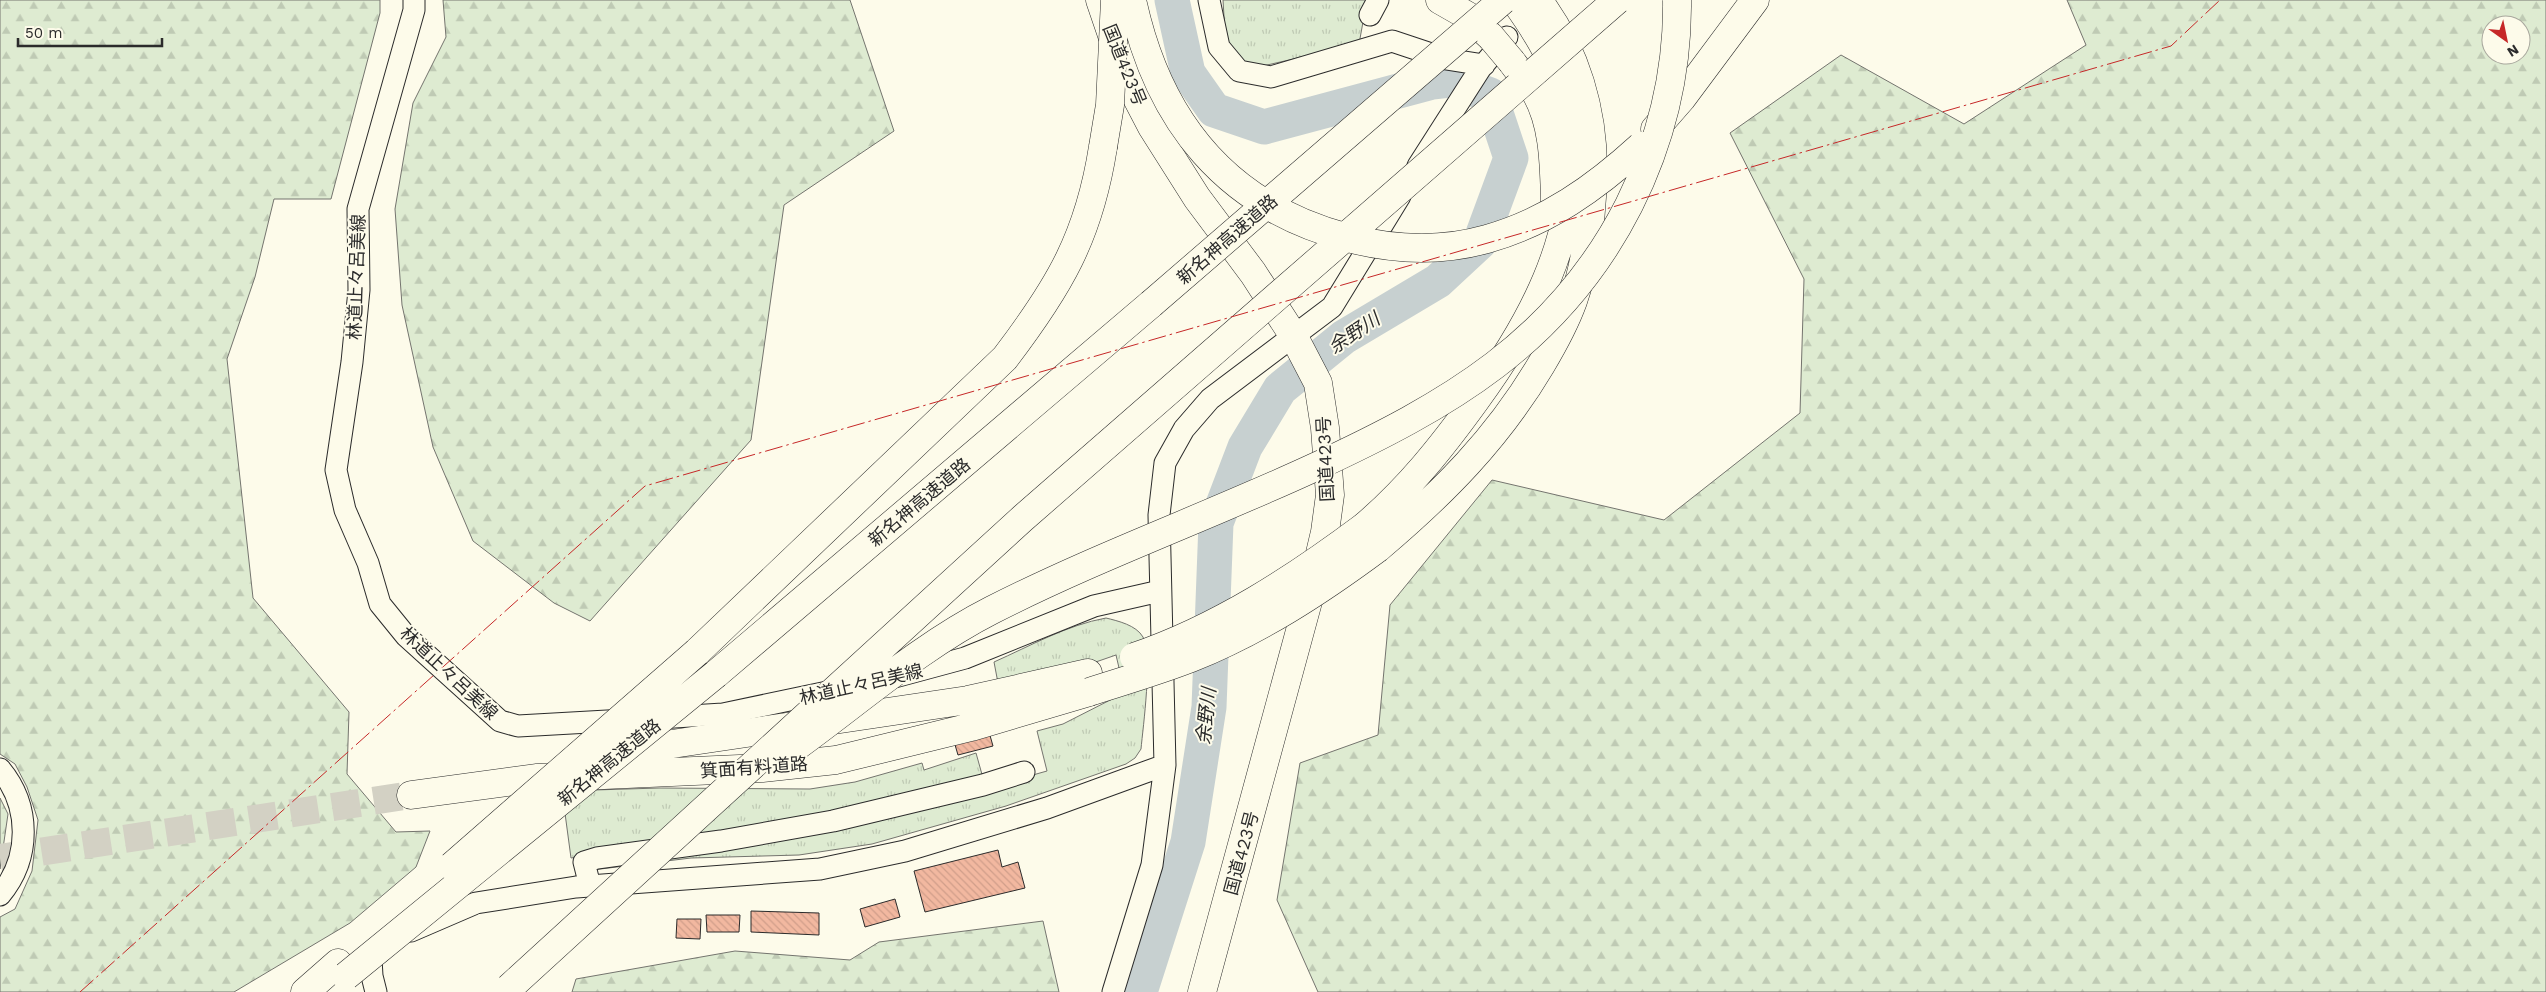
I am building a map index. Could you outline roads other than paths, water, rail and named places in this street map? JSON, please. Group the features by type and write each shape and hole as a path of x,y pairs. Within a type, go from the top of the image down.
{"highway":[{"name":"国道423号","path":"1100,0 1127,79 1152,127 1197,198 1253,273 1294,335 1318,383 1326,428 1330,495 1325,532 1311,592 1202,992"},
{"path":"305,992 337,977 697,652 1005,358 1039,313 1066,269 1087,217 1098,183 1110,105 1116,0"},
{"path":"1132,0 1146,52 1161,87 1180,121 1202,151 1231,179 1278,213 1325,232 1384,246 1417,249 1453,246 1486,239 1553,213 1610,174 1640,146 1682,98 1755,0"},
{"path":"1440,0 1468,16 1504,45 1535,92 1551,142 1554,172 1552,236 1533,310"},
{"name":"新名神高速道路","path":"337,977 716,674 1152,304 1503,0"},
{"path":"1372,537 1399,496 1426,466 1503,363 1533,310 1551,270 1564,231 1572,191 1573,163 1567,101 1558,74 1541,42 1514,0"},
{"path":"1089,683 1178,642 1372,537 1445,490 1506,419 1556,339 1573,302 1586,252 1593,199 1594,157 1584,93 1574,62 1538,0"},
{"path":"506,990 1038,505 1617,0"},
{"path":"690,821 814,735 914,659 987,612 1072,572 1260,492 1386,434 1443,401 1489,370 1521,345 1554,315 1590,271 1616,230 1641,181 1658,138 1670,91 1676,43 1677,0"},
{"name":"箕面有料道路","path":"1089,683 971,727 836,760 762,768 536,778 410,788 968,700 1089,683"}],"street":[{"name":"林道止々呂美線","path":"414,0 414,10 358,209 359,290 352,362 336,470 345,510 368,563 380,604 406,636 500,722 518,726 723,714 911,674 965,658 1094,606 1160,591"},
{"path":"1214,7 1219,47 1239,71 1271,77 1392,41 1482,67"},
{"path":"1113,992 1152,865 1165,765 1159,515 1165,463 1184,429 1210,399 1332,307 1459,100 1482,67 1504,45"},
{"path":"376,992 372,976 371,959 401,935 476,903 583,886 820,869 886,855 1047,808 1165,765"},
{"path":"0,769 16,789 24,822 18,865 7,887 0,895"},
{"path":"583,886 584,862 597,858 721,841 833,821 983,785 1024,772"}],"waterway":[{"name":"余野川","path":"1140,992 1188,842 1209,707 1216,523 1245,447 1280,389 1344,337 1438,281 1480,242 1511,158 1490,95 1450,80 1432,82 1264,127 1214,110 1188,73 1172,0"}],"tunnel":[{"path":"0,858 411,795"}]}
